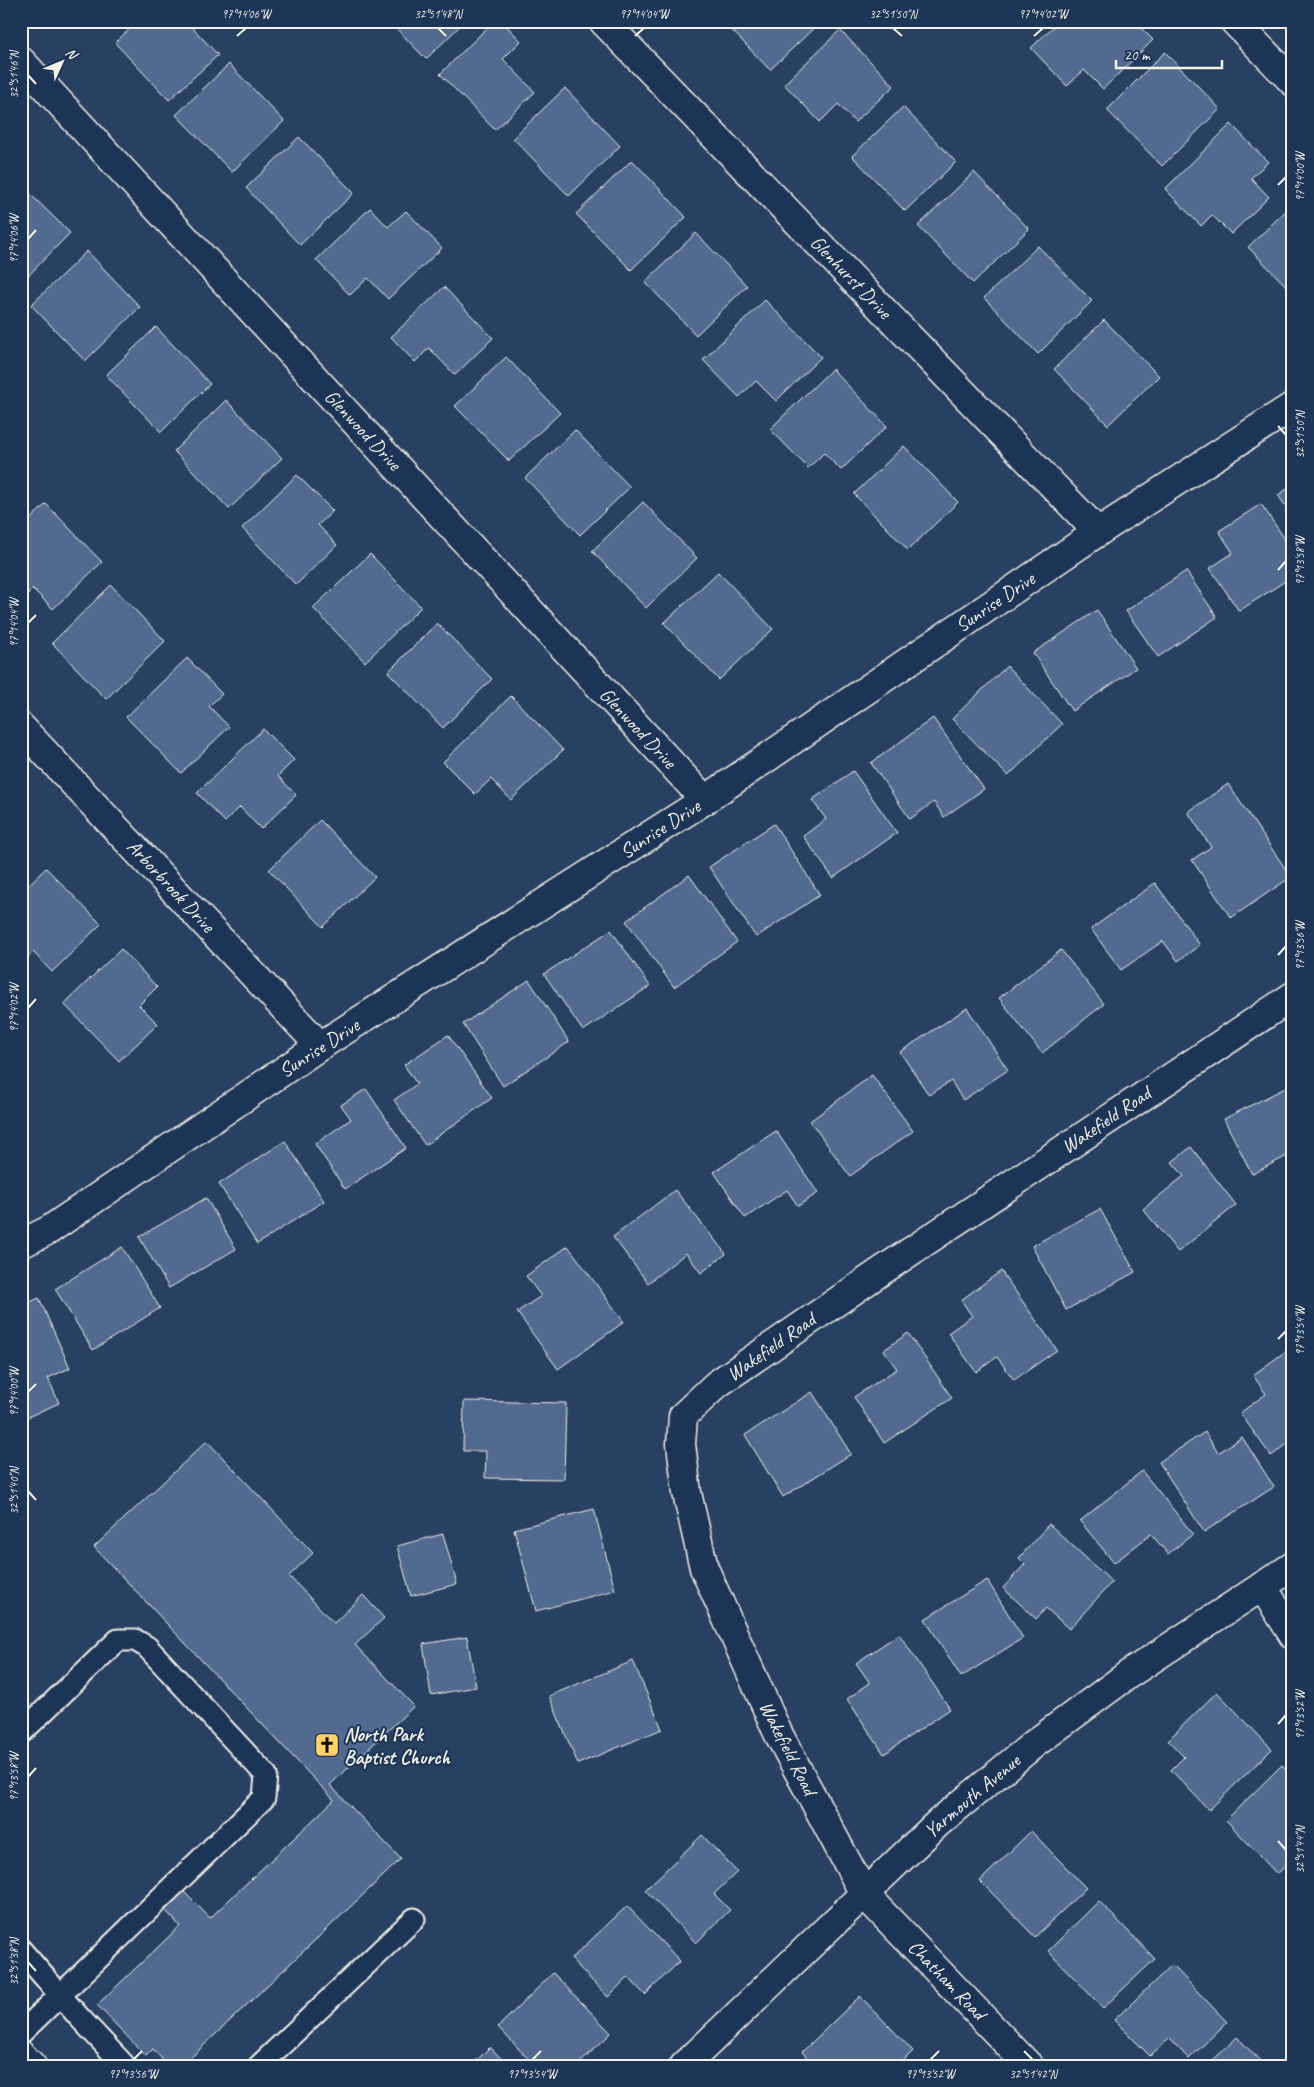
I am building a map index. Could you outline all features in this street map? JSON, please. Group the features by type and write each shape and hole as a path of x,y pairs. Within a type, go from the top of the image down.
{"street":[{"name":"Glenhurst Drive","path":"603,21 1098,532"},
{"path":"1234,21 1293,82"},
{"name":"Glenwood Drive","path":"21,61 705,800"},
{"name":"Sunrise Drive","path":"21,1244 49,1230 320,1046 705,800 1098,532 1293,406"},
{"name":"Arborbrook Drive","path":"21,727 320,1046"},
{"name":"Wakefield Road","path":"864,1894 778,1733 704,1568 687,1493 680,1444 683,1416 717,1384 847,1294 1293,996"},
{"name":"Yarmouth Avenue","path":"684,2066 938,1823 1034,1744 1129,1674 1293,1566"},
{"path":"1262,1586 1293,1634"},
{"name":"Chatham Road","path":"864,1894 1029,2066"},
{"path":"21,2055 32,2066"}],"lane":[{"path":"21,1732 118,1640 135,1640 147,1647 266,1775 264,1798 21,2033"},
{"path":"259,2066 414,1919"},
{"path":"21,1950 125,2066"}],"building":[{"path":"138,21 190,21 188,23 218,55 169,100 115,43"},
{"path":"389,21 465,21 426,59"},
{"path":"494,21 502,21 521,41 503,59 535,92 495,130 440,74"},
{"path":"723,21 821,21 770,70"},
{"path":"1059,21 1134,21 1153,40 1103,89 1084,70 1067,86 1031,48"},
{"path":"840,30 894,86 855,122 838,104 820,122 784,84"},
{"path":"1165,52 1220,109 1162,166 1107,110"},
{"path":"229,64 284,121 232,172 176,115"},
{"path":"565,88 620,146 569,196 513,138"},
{"path":"903,107 956,162 905,211 852,156"},
{"path":"1231,124 1268,162 1251,178 1269,197 1231,234 1212,215 1201,226 1165,189"},
{"path":"299,137 354,193 300,245 246,188"},
{"path":"632,160 686,217 631,270 576,214"},
{"path":"974,172 1029,229 973,283 918,226"},
{"path":"21,185 70,233 21,283"},
{"path":"1293,204 1293,293 1248,247"},
{"path":"370,208 388,227 406,211 442,248 388,299 368,278 350,295 316,260"},
{"path":"696,233 747,286 696,335 645,282"},
{"path":"1038,246 1092,301 1038,354 984,298"},
{"path":"87,251 140,307 85,361 31,305"},
{"path":"444,287 493,338 455,375 429,348 415,362 391,337"},
{"path":"765,300 821,357 776,401 756,381 739,397 703,360"},
{"path":"1104,320 1159,376 1108,425 1054,369"},
{"path":"156,327 210,384 161,432 106,375"},
{"path":"506,357 560,413 509,461 455,406"},
{"path":"832,369 887,426 841,470 824,453 808,468 770,429"},
{"path":"226,400 282,458 229,509 174,451"},
{"path":"575,430 630,487 580,535 525,478"},
{"path":"904,446 958,502 908,550 854,494"},
{"path":"297,475 333,511 318,525 337,545 296,585 242,528"},
{"path":"1293,485 1293,517 1278,495"},
{"path":"643,502 697,558 646,608 592,551"},
{"path":"46,504 102,562 53,609 33,589 21,601 21,528"},
{"path":"1261,504 1293,551 1293,576 1239,611 1210,568 1233,553 1219,531"},
{"path":"370,554 421,607 365,662 313,608"},
{"path":"1186,571 1217,617 1158,657 1126,611"},
{"path":"718,572 773,629 719,680 664,623"},
{"path":"111,585 165,641 106,699 52,643"},
{"path":"1097,610 1136,668 1072,711 1033,653"},
{"path":"437,623 492,679 443,728 388,672"},
{"path":"187,658 222,694 209,706 229,727 181,773 126,717"},
{"path":"1007,666 1062,724 1008,776 952,719"},
{"path":"511,696 563,750 511,800 491,779 475,794 443,762"},
{"path":"933,718 984,789 944,817 934,802 910,819 871,763"},
{"path":"263,729 294,760 278,776 296,795 261,829 240,807 225,822 197,793"},
{"path":"853,771 897,833 833,878 803,836 826,819 812,800"},
{"path":"1228,784 1291,877 1231,918 1192,860 1211,847 1188,812"},
{"path":"1293,807 1293,823 1285,813"},
{"path":"320,820 375,877 323,927 269,870"},
{"path":"774,824 820,895 756,937 709,867"},
{"path":"21,842 27,847 21,853"},
{"path":"46,868 101,924 52,972 33,952 21,963 21,892"},
{"path":"689,875 737,942 674,987 626,921"},
{"path":"1155,883 1200,945 1178,961 1163,941 1121,970 1091,929"},
{"path":"611,930 650,986 583,1031 544,974"},
{"path":"121,949 157,987 139,1005 158,1024 119,1061 64,1004"},
{"path":"1061,950 1104,1004 1042,1053 999,998"},
{"path":"529,980 569,1042 503,1086 463,1024"},
{"path":"967,1008 1008,1070 963,1100 951,1081 929,1095 900,1052"},
{"path":"448,1035 492,1098 425,1145 394,1100 417,1084 404,1065"},
{"path":"872,1075 913,1131 850,1176 810,1121"},
{"path":"1291,1085 1293,1153 1252,1174 1224,1119"},
{"path":"366,1089 406,1148 345,1189 315,1144 351,1119 341,1105"},
{"path":"776,1131 818,1193 798,1206 787,1190 745,1218 714,1172"},
{"path":"285,1141 324,1201 257,1244 219,1184"},
{"path":"1191,1147 1236,1205 1178,1252 1143,1209 1184,1176 1172,1162"},
{"path":"675,1190 726,1254 701,1273 686,1253 648,1283 613,1237"},
{"path":"206,1198 236,1249 169,1288 139,1237"},
{"path":"1100,1209 1135,1272 1066,1310 1032,1246"},
{"path":"568,1246 624,1322 558,1369 517,1312 541,1296 526,1276"},
{"path":"122,1247 160,1308 93,1350 55,1289"},
{"path":"1001,1271 1057,1350 1014,1380 997,1357 976,1372 948,1333 972,1316 961,1300"},
{"path":"39,1298 70,1368 48,1378 59,1403 21,1420 21,1306"},
{"path":"908,1333 952,1398 884,1443 854,1397 897,1369 884,1350"},
{"path":"1293,1346 1293,1440 1271,1456 1240,1413 1266,1394 1253,1375"},
{"path":"812,1392 851,1454 783,1497 745,1435"},
{"path":"464,1401 566,1403 564,1479 485,1478 486,1451 463,1451"},
{"path":"1205,1432 1218,1453 1242,1437 1274,1487 1204,1532 1159,1462"},
{"name":"North Park Baptist Church","path":"207,1441 313,1553 289,1576 334,1623 363,1595 384,1618 355,1645 414,1706 330,1785 401,1859 182,2066 168,2066 153,2049 146,2056 97,2005 180,1926 164,1909 183,1891 210,1918 334,1800 94,1547"},
{"path":"1142,1471 1193,1534 1168,1554 1151,1534 1114,1563 1080,1521"},
{"path":"594,1509 615,1590 536,1611 514,1529"},
{"path":"1049,1524 1112,1582 1069,1629 1046,1608 1036,1619 1003,1588 1025,1564 1019,1558"},
{"path":"443,1534 457,1584 411,1596 397,1546"},
{"path":"987,1580 1023,1638 961,1677 925,1619"},
{"path":"899,1634 950,1709 884,1754 847,1699 870,1683 856,1663"},
{"path":"467,1637 476,1687 431,1695 423,1644"},
{"path":"633,1661 662,1729 578,1764 549,1696"},
{"path":"1217,1692 1272,1749 1209,1810 1171,1770 1184,1757 1168,1740"},
{"path":"1282,1765 1293,1776 1293,1805 1290,1807 1293,1810 1293,1859 1277,1874 1226,1820"},
{"path":"1031,1831 1086,1888 1035,1937 980,1881"},
{"path":"702,1835 737,1872 714,1894 730,1910 696,1943 645,1890"},
{"path":"1099,1901 1155,1959 1103,2008 1048,1951"},
{"path":"627,1906 680,1961 645,1995 628,1977 608,1997 571,1959"},
{"path":"1172,1965 1227,2022 1189,2059 1169,2038 1150,2056 1114,2020"},
{"path":"553,1973 611,2033 577,2066 535,2066 498,2027"},
{"path":"860,1996 913,2051 898,2066 815,2066 802,2052"},
{"path":"1237,2037 1265,2066 1207,2066"},
{"path":"490,2047 508,2066 471,2066"}],"place":[{"name":"North Park Baptist Church","path":"327,1745"}]}
